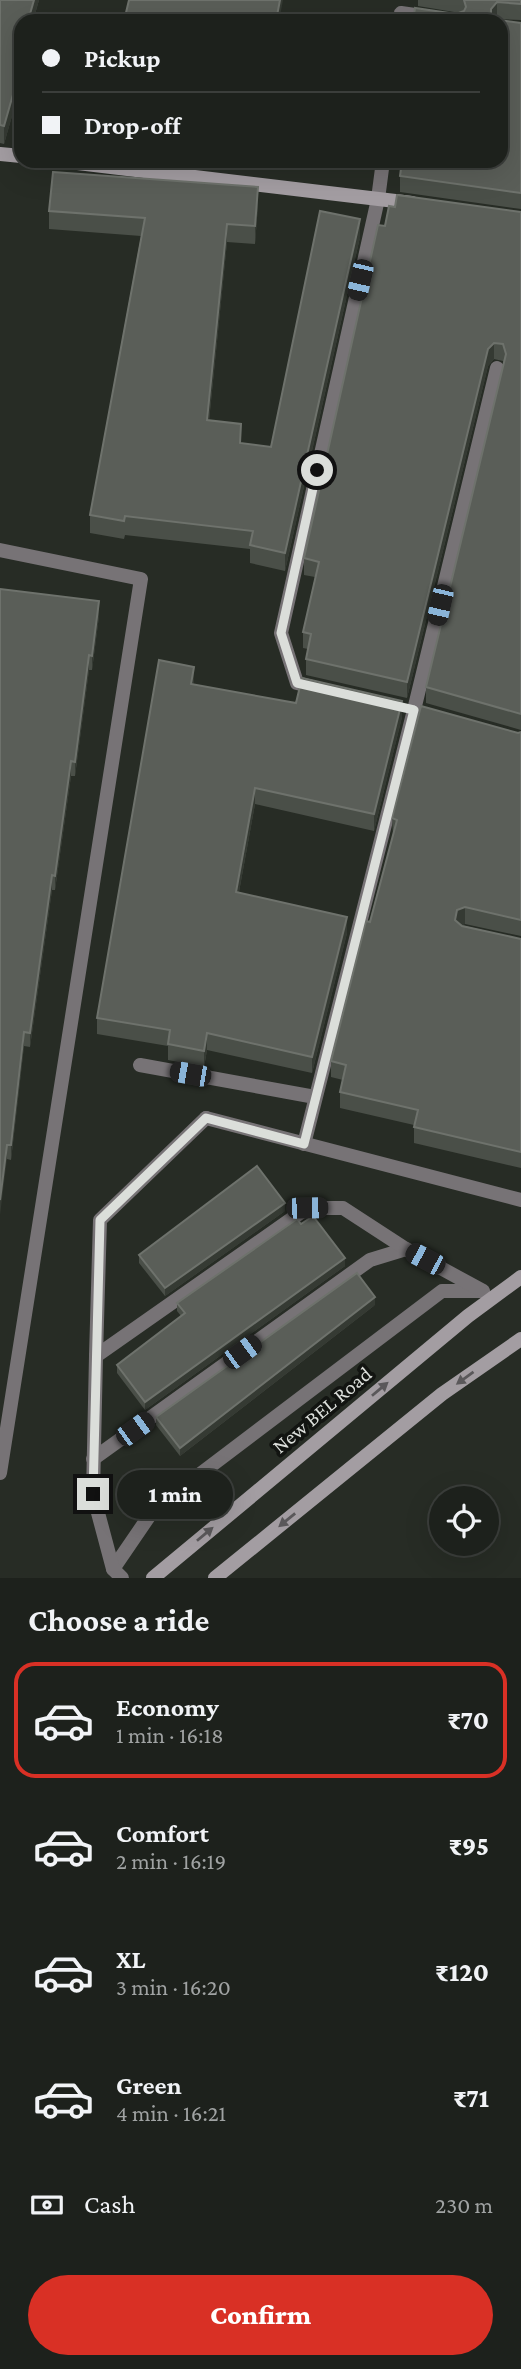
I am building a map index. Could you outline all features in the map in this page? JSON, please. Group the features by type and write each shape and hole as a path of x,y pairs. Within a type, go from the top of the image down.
{"main road":[{"path":"119,168 430,206"},
{"name":"New BEL Road","path":"153,1578 468,1316 521,1277"},
{"path":"215,1578 442,1394 521,1339"}],"street":[{"path":"336,692 297,683 281,633 378,199 382,168"},
{"path":"304,1144 497,368"},
{"path":"0,550 141,579 2,1441 0,1473"},
{"path":"140,1065 315,1097"},
{"path":"117,1574 93,1494 100,1220 206,1118 521,1200"},
{"path":"96,1356 307,1208 344,1208 406,1249 483,1291"},
{"path":"93,1459 370,1260 406,1249"},
{"path":"117,1574 154,1509 442,1291 499,1293"}],"building":[{"path":"0,0 34,0 30,14 14,14 14,91 4,126 0,125"},
{"path":"129,0 280,0 277,14 126,14"},
{"path":"464,0 521,0 521,4 497,2 491,9 491,14 456,14 464,11"},
{"path":"415,8 456,14 414,14"},
{"path":"508,21 521,23 521,193 400,176 401,168 508,168"},
{"path":"53,172 258,187 255,226 227,224 207,420 241,424 240,443 271,447 320,211 360,219 285,553 250,545 253,531 125,516 124,521 90,515 145,218 49,211"},
{"path":"397,195 521,212 521,714 426,687 506,354 503,344 494,343 488,349 407,682 306,659 311,634 303,632 319,562 304,558 378,225 385,226 389,206 395,207"},
{"path":"0,589 99,601 75,762 71,761 55,876 52,875 30,1033 24,1032 11,1145 7,1145 0,1200"},
{"path":"159,660 194,667 191,684 296,703 302,678 402,701 374,814 255,788 236,892 347,917 312,1057 207,1033 204,1051 168,1044 170,1030 97,1018"},
{"path":"421,706 521,732 521,920 465,907 457,910 455,920 462,926 521,939 521,1152 414,1127 418,1110 340,1092 346,1065 331,1061 366,921 370,922 397,820 392,818"},
{"path":"257,1166 285,1203 165,1288 139,1255"},
{"path":"313,1216 345,1258 145,1402 117,1365 185,1313 177,1303 297,1219 301,1224"},
{"path":"357,1273 375,1297 180,1448 156,1417"}],"route":[{"path":"93,1494 100,1220 206,1118 304,1144 414,710 297,683 281,633 317,470"}]}
